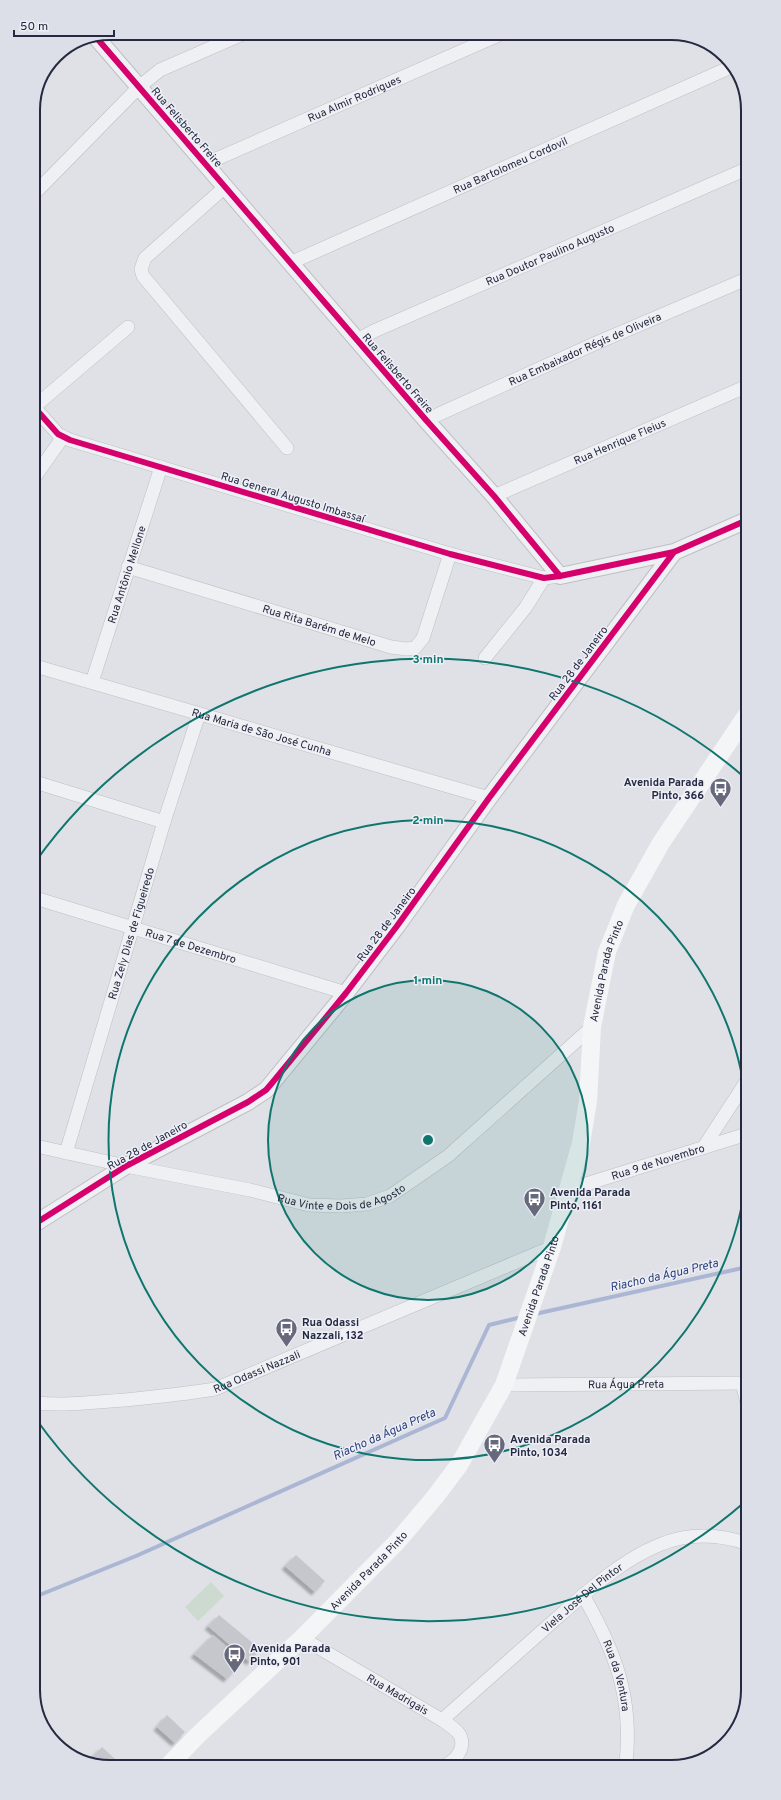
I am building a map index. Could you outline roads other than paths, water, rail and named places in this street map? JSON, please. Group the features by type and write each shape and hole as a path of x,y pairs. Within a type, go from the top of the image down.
{"main road":[{"name":"Avenida Parada Pinto","path":"174,1760 199,1734 302,1638 396,1543 435,1497 459,1465 504,1385 552,1247 570,1188 581,1143 588,1101 592,1027 607,952 626,905 661,843 741,723"}],"street":[{"path":"40,188 139,88 165,67 228,40"},
{"name":"Rua Almir Rodrigues","path":"205,164 487,40"},
{"name":"Rua Felisberto Freire","path":"99,41 426,420 494,496 560,576"},
{"name":"Rua Bartolomeu Cordovil","path":"290,263 728,68"},
{"name":"Rua Doutor Paulino Augusto","path":"357,340 374,331 741,171"},
{"path":"225,187 145,258 141,269 143,276 287,448"},
{"name":"Rua Embaixador Régis de Oliveira","path":"426,420 594,344 741,281"},
{"path":"40,402 128,327"},
{"name":"Rua Henrique Fleius","path":"494,496 741,389"},
{"path":"40,413 63,438 40,470"},
{"name":"Rua General Augusto Imbassaí","path":"63,438 450,554 544,578 560,576"},
{"name":"Rua Antônio Mellone","path":"92,682 161,467"},
{"path":"560,576 674,552 741,523"},
{"name":"Rua 28 de Janeiro","path":"40,1220 126,1166 248,1102 266,1090 346,993 402,920 489,798 674,552"},
{"name":"Rua Rita Barém de Melo","path":"128,567 391,646 407,649 415,648 423,638 450,554"},
{"path":"485,658 526,607 544,578"},
{"name":"Rua Maria de São José Cunha","path":"40,668 489,798"},
{"name":"Rua Zely Dias de Figueiredo","path":"66,1153 164,822 198,714"},
{"path":"40,784 164,822"},
{"name":"Rua 7 de Dezembro","path":"40,899 346,993"},
{"name":"Rua Vinte e Dois de Agosto","path":"40,1147 126,1166 250,1190 309,1205 341,1206 368,1204 390,1196 448,1156 592,1027"},
{"path":"703,1148 741,1090"},
{"name":"Rua 9 de Novembro","path":"570,1188 741,1136"},
{"name":"Rua Odassi Nazzali","path":"40,1403 55,1405 82,1404 186,1394 215,1389 552,1247"},
{"name":"Rua Água Preta","path":"504,1385 741,1383"},
{"name":"Viela José Del Pintor","path":"442,1720 583,1594 629,1560 659,1545 687,1537 713,1536 741,1542"},
{"name":"Rua da Ventura","path":"583,1594 602,1628 614,1655 622,1683 626,1708 628,1739 626,1760"},
{"name":"Rua Madrigais","path":"302,1638 442,1720 459,1735 462,1741 461,1749 458,1756 454,1760"}],"waterway":[{"name":"Riacho da Água Preta","path":"535,1314 741,1268"},
{"name":"Riacho da Água Preta","path":"40,1595 136,1556 445,1418 489,1325 522,1317"}],"place":[{"name":"Avenida Parada Pinto, 366","path":"720,808"},
{"name":"Avenida Parada Pinto, 1161","path":"535,1218"},
{"name":"Rua Odassi Nazzali, 132","path":"286,1348"},
{"name":"Avenida Parada Pinto, 1034","path":"495,1464"},
{"name":"Avenida Parada Pinto, 901","path":"234,1674"}]}
